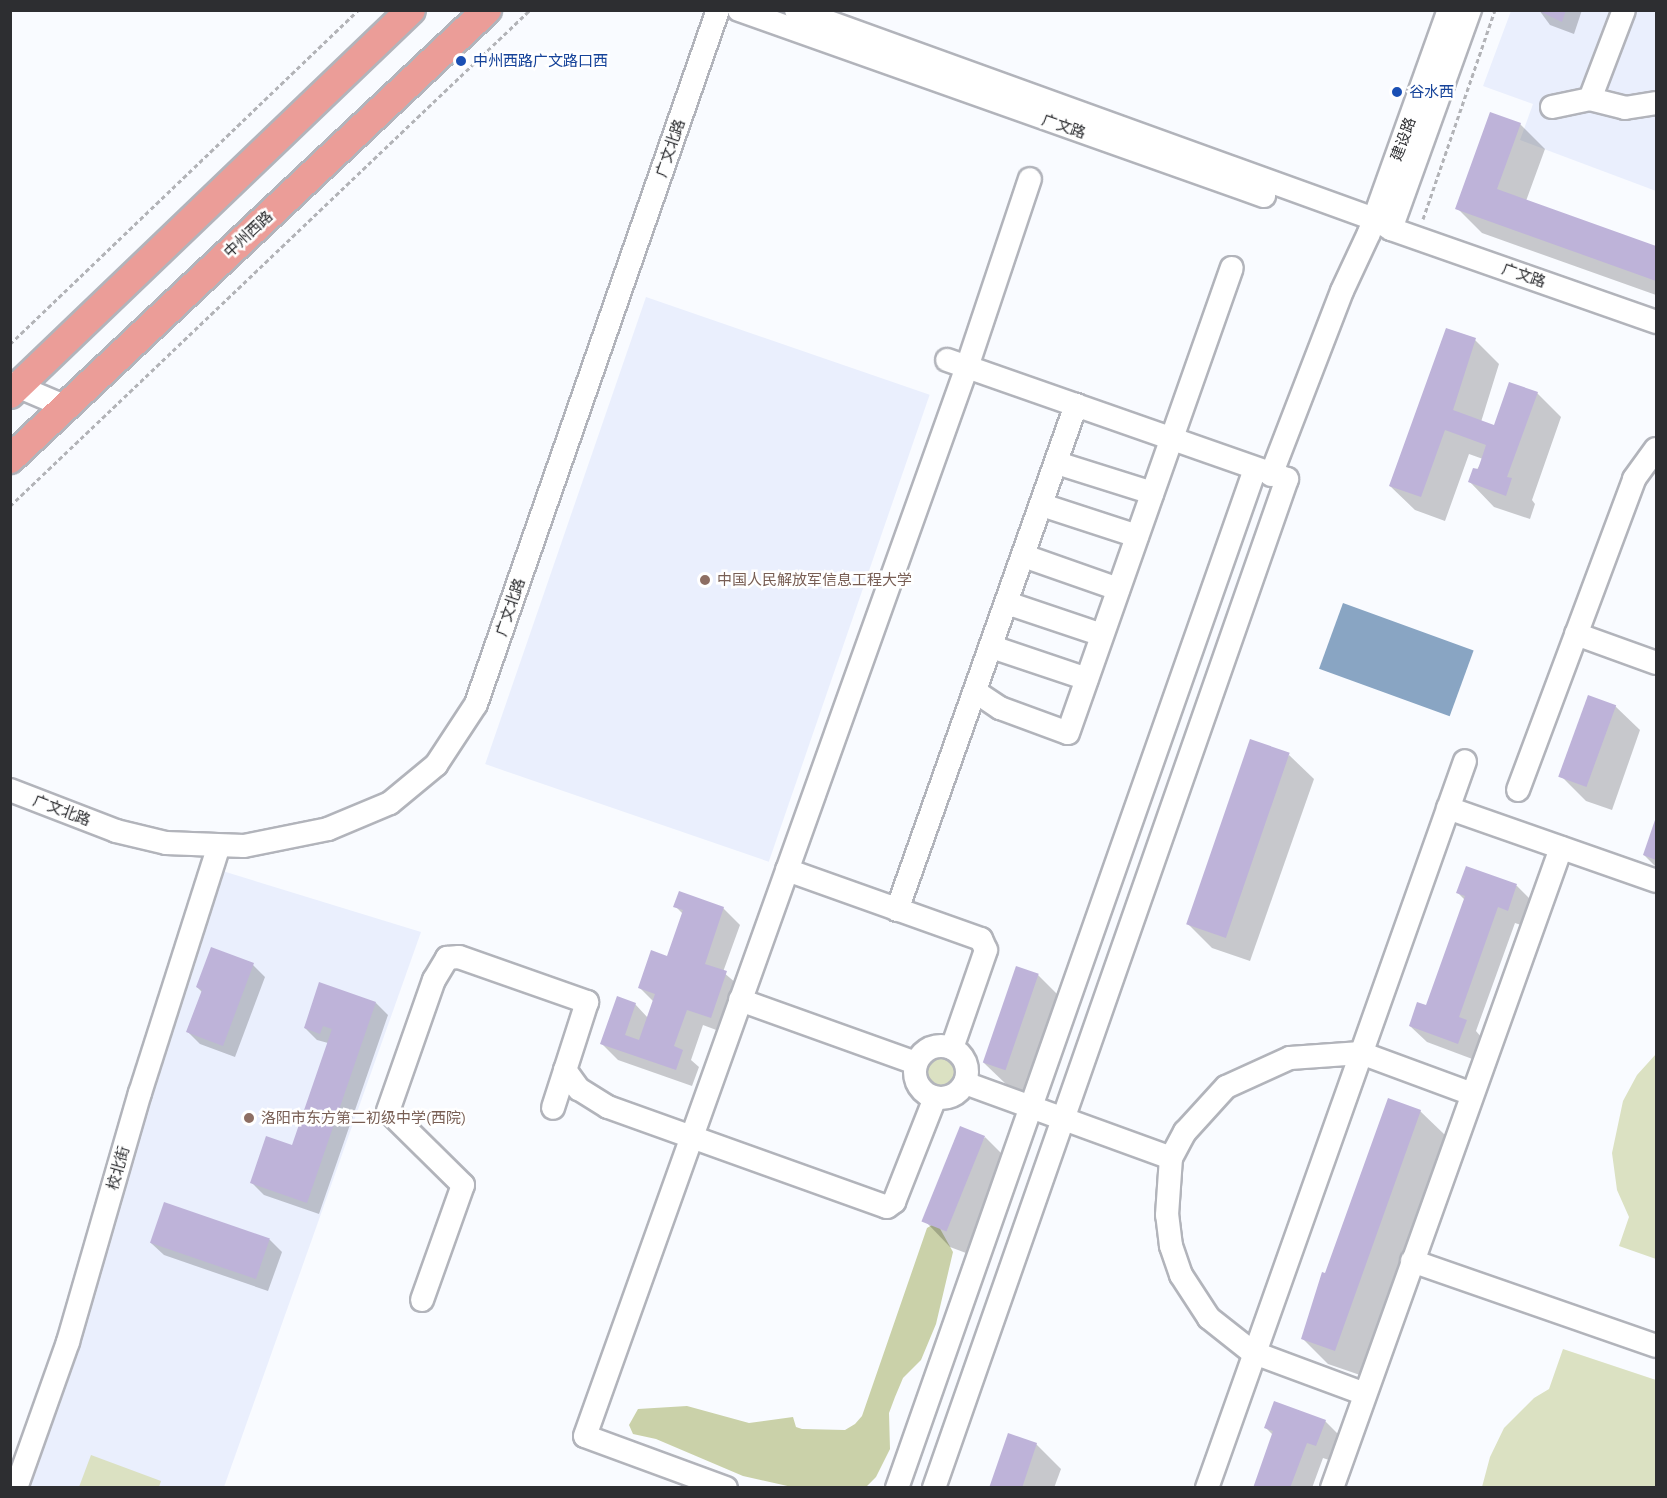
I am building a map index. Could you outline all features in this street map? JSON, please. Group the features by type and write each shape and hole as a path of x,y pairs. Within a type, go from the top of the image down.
{"main road":[{"path":"13,388 411,10"},
{"name":"中州西路","path":"10,459 487,10"}],"street":[{"name":"广文北路","path":"10,790 116,831 166,843 218,848 286,841 328,829 390,803 436,765 476,704 718,10"},
{"name":"广文路","path":"739,10 1378,227 1417,237 1656,322"},
{"name":"广文路","path":"796,10 1378,227"},
{"name":"建设路","path":"1378,227 1449,10"},
{"name":"建设路","path":"1378,227 1470,10"},
{"path":"1590,99 1624,10"},
{"path":"1552,107 1590,99 1625,108 1656,103"},
{"path":"726,1488 585,1436 787,870 957,363 1030,179"},
{"path":"897,1488 1030,1108 1263,472 1342,291 1378,227"},
{"path":"976,692 1000,708 1068,732 1232,268"},
{"path":"934,1488 1287,479 957,363"},
{"path":"13,388 64,406"},
{"path":"897,910 1008,603 1076,405"},
{"path":"1518,790 1634,479 1656,449"},
{"path":"1057,463 1152,493"},
{"path":"1042,505 1137,536"},
{"path":"1024,556 1118,589"},
{"path":"1008,603 1102,636"},
{"path":"1576,634 1656,663"},
{"path":"992,647 1087,680"},
{"path":"1207,1488 1252,1352 1361,1053 1464,760"},
{"path":"1448,808 1656,882"},
{"name":"校北街","path":"16,1488 68,1342 140,1093 218,848"},
{"path":"1332,1488 1562,848"},
{"path":"787,870 986,944 952,1048"},
{"path":"422,1300 463,1185 388,1111 442,962 459,957 587,1002 553,1108"},
{"path":"740,1000 916,1063"},
{"path":"952,1048 967,1067 965,1083 953,1096 935,1098 921,1088 915,1072 916,1063 927,1049 952,1048"},
{"path":"1365,1394 1252,1352 1209,1318 1181,1275 1171,1246 1167,1215 1171,1158 1185,1132 1226,1087 1250,1073 1290,1058 1361,1053 1472,1094"},
{"path":"565,1070 591,1099 887,1207 894,1202 935,1098"},
{"path":"965,1083 1171,1158"},
{"path":"1412,1261 1656,1346"}],"path":[{"path":"10,344 358,10"},
{"path":"10,506 530,10"},
{"path":"1417,237 1495,10"}],"shaded area":[{"path":"1511,11 1656,11 1656,191 1520,140 1533,104 1483,86"},
{"name":"中国人民解放军信息工程大学","path":"646,297 930,395 769,862 485,764"},
{"name":"洛阳市东方第二初级中学(西院)","path":"216,869 421,932 224,1487 25,1488"}],"green space":[{"path":"942,1054 955,1059 960,1072 955,1085 942,1090 929,1085 924,1072 929,1059"},
{"path":"1656,1054 1656,1259 1619,1246 1629,1217 1617,1190 1612,1153 1623,1101 1637,1075"},
{"path":"938,1225 953,1252 936,1324 921,1360 903,1378 889,1413 890,1449 876,1477 866,1487 792,1487 743,1476 656,1439 633,1434 629,1425 638,1409 687,1406 749,1423 793,1417 796,1427 802,1429 845,1430 855,1424 862,1416 927,1228"},
{"path":"1563,1349 1656,1380 1656,1487 1482,1487 1490,1457 1504,1428 1534,1398 1549,1389"},
{"path":"91,1455 161,1481 159,1487 79,1487"}],"water":[{"path":"1343,603 1474,651 1450,716 1319,669"}],"building":[{"path":"1537,10 1566,10 1562,22"},
{"path":"1490,112 1521,123 1497,189 1656,246 1656,281 1455,209"},
{"path":"1446,328 1476,338 1453,410 1494,425 1509,382 1538,392 1507,477 1512,478 1506,496 1468,482 1473,468 1478,469 1486,445 1445,430 1421,497 1389,486"},
{"path":"1588,695 1616,705 1586,787 1558,777"},
{"path":"1250,739 1290,753 1226,938 1186,924"},
{"path":"1656,817 1656,860 1643,855"},
{"path":"1466,866 1517,884 1508,911 1498,907 1459,1017 1467,1020 1458,1044 1409,1026 1417,1002 1426,1005 1465,896 1456,893"},
{"path":"679,891 724,907 705,964 727,971 711,1018 687,1010 674,1046 683,1050 676,1070 600,1044 617,996 636,1003 625,1035 639,1040 655,994 638,988 651,950 667,956 683,910 673,907"},
{"path":"211,947 254,963 223,1046 186,1032 202,990 196,987"},
{"path":"1016,966 1039,974 1005,1070 983,1062"},
{"path":"319,982 376,1002 307,1203 250,1183 266,1136 292,1145 332,1029 323,1026 320,1034 304,1028"},
{"path":"1388,1098 1421,1110 1335,1351 1301,1339 1322,1272 1325,1273"},
{"path":"960,1126 985,1136 946,1232 921,1221"},
{"path":"164,1202 270,1238 256,1279 150,1243"},
{"path":"1274,1401 1326,1420 1316,1446 1307,1443 1290,1488 1253,1488 1273,1431 1264,1428"},
{"path":"1008,1433 1037,1443 1022,1488 989,1488"}],"place":[{"name":"中州西路广文路口西","path":"461,61"},
{"name":"谷水西","path":"1397,92"},
{"name":"中国人民解放军信息工程大学","path":"705,580"},
{"name":"洛阳市东方第二初级中学(西院)","path":"249,1118"}]}
